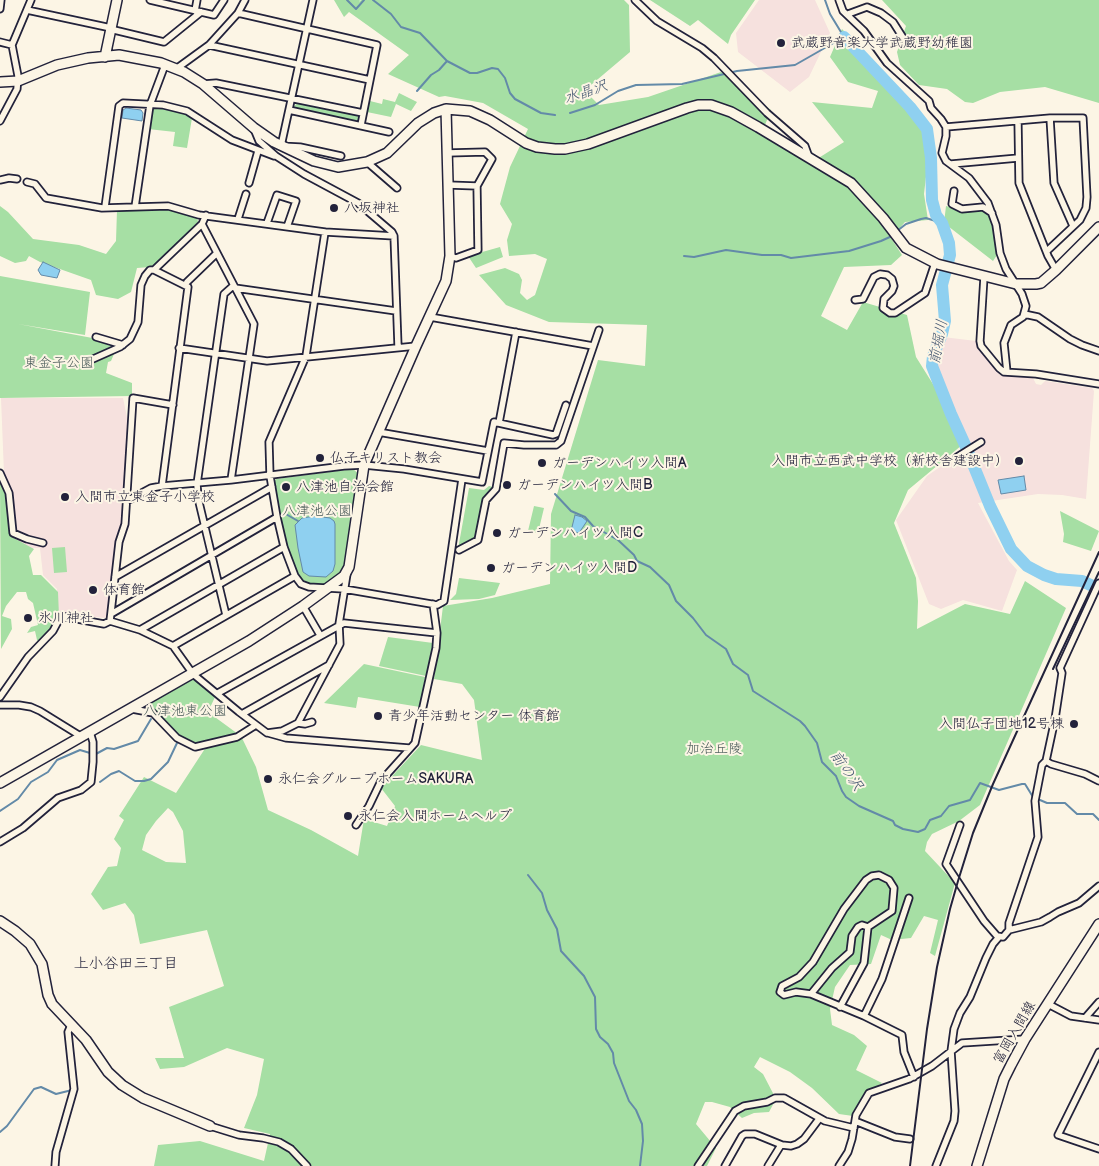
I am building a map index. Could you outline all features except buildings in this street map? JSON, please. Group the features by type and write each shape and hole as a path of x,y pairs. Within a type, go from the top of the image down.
{"street":[{"path":"0,8 1,0"},
{"path":"0,121 17,89 18,80 12,45 31,0"},
{"path":"105,57 117,0"},
{"path":"150,0 214,15 224,0"},
{"path":"196,0 198,11"},
{"path":"176,69 210,45 238,13 245,0"},
{"path":"281,146 313,0"},
{"path":"635,0 657,21 702,48 768,113 805,146 809,157"},
{"path":"838,0 843,11 864,30 887,63 929,101 931,108 946,127 942,153 946,161 959,169 975,184 988,203 996,225 1000,253 1006,269 1016,284 1026,306 1024,314 1020,320 1011,325 1005,338 1004,350 1007,372"},
{"path":"869,7 870,0"},
{"path":"848,14 869,7 881,13 893,22 907,44"},
{"path":"27,10 164,42 198,11"},
{"path":"238,13 377,45 361,125"},
{"path":"0,42 12,45"},
{"path":"210,45 370,80"},
{"path":"0,82 18,80 72,61 119,55 165,65 203,84 254,128 281,146 314,161 331,166 344,167 367,162 391,151 418,123 434,113 446,109 470,111 490,120 526,143 537,147 565,149 588,144 687,108 698,105 711,105 731,112 851,183 910,251 936,263 1016,284 1030,285 1041,283 1099,227"},
{"path":"135,208 150,105 165,65"},
{"path":"203,84 216,83 363,113"},
{"path":"105,207 119,106 126,103 163,105 187,111 232,140 276,156"},
{"path":"298,723 340,644 339,624 364,466 446,281 450,256 446,109"},
{"path":"289,110 389,132"},
{"path":"946,127 1050,118 1083,118 1086,208 1080,220 1046,251"},
{"path":"1050,118 1054,183 1073,226"},
{"path":"1018,121 1019,183 1046,251 1056,270"},
{"path":"254,128 259,141 276,156 304,174 358,203 392,232 394,236 398,346"},
{"path":"281,146 341,156"},
{"path":"249,183 258,151"},
{"path":"447,153 485,152 492,160 477,186 478,250 456,258 450,256"},
{"path":"950,164 1018,158"},
{"path":"367,162 397,188"},
{"path":"0,180 17,179"},
{"path":"27,182 34,184 46,198 105,207 168,206 199,215 287,227 325,232 394,236"},
{"path":"448,185 477,186"},
{"path":"954,191 952,204 962,209 983,207 992,212"},
{"path":"238,219 246,194"},
{"path":"267,223 277,195 296,201 287,227"},
{"path":"93,358 123,345 130,339 138,322 142,281 150,270 154,270 202,224 206,215"},
{"path":"202,224 254,324 231,480"},
{"path":"325,232 306,356 268,442 270,476 277,517 284,547 295,576 302,585 344,589 438,605 444,601 462,479"},
{"path":"187,282 218,253"},
{"path":"855,300 863,299 875,276 880,274 887,275 892,279 893,288 884,299 883,308 890,313 895,313 925,294 936,263"},
{"path":"154,270 188,287 162,486"},
{"path":"984,277 980,341 999,368 1007,372 1036,374 1099,384"},
{"path":"226,615 197,484 224,294 234,287 396,311"},
{"path":"1024,314 1038,317 1070,339 1099,351"},
{"path":"430,317 593,346"},
{"path":"459,550 478,540 486,500 496,489 504,443 524,445 559,443 599,330"},
{"path":"499,423 516,332"},
{"path":"96,337 123,345"},
{"path":"180,348 267,361 398,346 416,346"},
{"path":"110,621 119,542 125,524 133,398 173,404"},
{"path":"126,501 150,488 162,486 270,476 326,468 364,466 404,469 482,482 494,422 553,435 556,434 566,405"},
{"path":"378,432 488,451"},
{"path":"957,456 981,442"},
{"path":"0,473 9,493 13,532 43,543"},
{"path":"115,577 272,487"},
{"path":"111,614 277,517"},
{"path":"140,630 218,583 284,547"},
{"path":"0,783 249,641 304,606 341,579 348,567"},
{"path":"173,646 295,576"},
{"path":"936,1166 954,1121 951,1051 954,1029 986,958 994,944 1000,937 1007,934 1009,930 1009,923 1038,837 1035,798 1042,765 1046,761 1061,682 1062,673 1060,668 1097,586"},
{"path":"356,825 369,806 381,781 415,743 436,648 433,604"},
{"path":"304,606 320,635"},
{"path":"0,697 24,662 53,631 61,616 104,624 110,621 140,630 173,646 192,674 267,733 286,738 409,748"},
{"path":"218,693 339,624 436,633"},
{"path":"242,714 329,665"},
{"path":"0,705 31,707 86,735 93,742 91,782 80,790 58,798 23,828 0,842"},
{"path":"132,709 152,713 177,738 195,746 237,737 256,725"},
{"path":"267,733 282,731 298,723 312,722"},
{"path":"1046,761 1085,774 1099,781"},
{"path":"960,825 946,864 984,921 1000,937"},
{"path":"892,911 894,888 891,882 879,875 869,878 844,909 813,962 799,977 782,986 780,992 784,995 796,992 812,994 864,1016 902,1035 904,1052 914,1077"},
{"path":"1009,930 1050,918 1058,912 1079,903 1099,886"},
{"path":"864,1016 882,980 909,898"},
{"path":"840,1007 864,963 868,927 892,911 904,913"},
{"path":"0,921 15,930 30,944 42,964 48,995 52,1004 86,1040 108,1072 122,1085 143,1098 210,1126 239,1135 279,1142 291,1149 307,1166"},
{"name":"富岡入間線","path":"977,1166 1004,1079 1025,1039 1099,924"},
{"path":"812,994 832,968 850,952 851,938 855,930 862,925 868,927"},
{"path":"1085,1018 1099,1002"},
{"path":"1048,1004 1071,1016 1099,1020"},
{"path":"55,1166 56,1152 74,1089 68,1032 71,1024"},
{"path":"839,1166 848,1152 856,1115 869,1093 898,1085 914,1077 962,1043 1025,1039"},
{"path":"1099,1052 1058,1135 1099,1149"},
{"path":"698,1166 735,1111 744,1106 767,1102 774,1098 780,1097 819,1119 854,1128"},
{"path":"725,1166 745,1134 754,1134 781,1145 791,1146 804,1138 819,1119"},
{"path":"855,1121 895,1137 910,1139"},
{"path":"768,1166 781,1145"}],"shaded area":[{"name":"武蔵野音楽大学武蔵野幼稚園","path":"759,0 815,0 830,33 809,77 790,92 738,52 736,33"},
{"name":"入間市立西武中学校（新校舎建設中）","path":"943,337 976,341 978,348 1000,375 1033,378 1036,384 1041,385 1045,381 1092,388 1094,391 1086,499 1038,494 978,503 1009,561 1017,570 1002,611 963,600 941,609 929,604 896,520 927,476 970,446 934,367 935,357"},
{"name":"入間市立東金子小学校","path":"1,398 123,398 129,427 122,521 117,540 106,618 58,614 57,589 43,575 40,548 30,548 10,539 4,473"}],"green space":[{"name":"加治丘陵","path":"334,0 360,0 359,2 361,0 624,0 629,5 630,52 591,85 590,96 599,105 648,97 721,72 771,110 765,125 817,159 844,142 812,102 872,108 878,91 848,82 830,57 842,29 913,104 929,150 924,194 928,220 905,222 891,238 902,255 891,265 844,267 821,316 847,330 863,302 907,315 916,357 968,440 908,490 894,523 916,578 918,601 917,629 965,604 1010,614 1025,581 1066,608 980,805 959,821 932,834 927,842 925,851 955,883 935,956 930,953 938,920 924,916 911,938 892,940 881,935 871,964 850,965 835,987 830,1009 832,1025 854,1035 867,1046 856,1070 882,1083 870,1091 853,1116 839,1114 812,1088 790,1072 760,1057 754,1067 763,1074 776,1099 769,1112 754,1113 742,1118 730,1107 705,1102 696,1124 716,1148 707,1166 154,1166 158,1145 200,1141 264,1161 270,1134 244,1128 257,1095 264,1059 227,1048 184,1067 160,1069 155,1058 184,1058 169,1007 224,986 207,930 140,944 134,915 125,903 103,910 91,894 108,867 117,866 121,848 114,839 124,820 119,816 144,777 176,793 208,744 242,738 256,767 268,810 311,830 358,856 364,819 387,826 395,806 381,788 421,745 482,760 474,700 462,684 434,679 443,606 492,598 550,584 551,514 598,360 645,366 647,325 549,322 506,305 479,275 505,268 519,274 522,280 520,293 527,300 535,295 547,259 535,254 509,256 507,240 512,224 500,204 510,167 528,129 483,103 445,96 439,97 388,74 409,55 349,12 344,17","holes":["168,808 173,812 183,831 186,863 166,862 142,850 146,835 156,821"]},
{"path":"650,0 755,0 731,35 728,44 698,20 690,26"},
{"path":"882,0 1099,0 1099,103 1045,87 1000,92 973,103 965,102 947,89 919,85 900,65 897,52 906,26"},
{"path":"399,93 417,102 411,111 396,104 391,117 367,112 370,101 382,104 383,99 395,102"},
{"path":"298,103 358,116 359,121 296,109 294,106"},
{"path":"155,107 163,107 186,114 192,118 187,148 173,146 175,132 148,129 150,111"},
{"path":"0,206 33,239 79,245 106,254 116,241 117,210 169,209 197,217 198,222 157,263 150,267 137,268 131,292 118,299 96,295 91,280 40,262 29,256 26,261 15,263 0,256"},
{"path":"946,206 964,211 983,209 988,213 993,228 997,255 993,261 944,223"},
{"path":"500,247 503,257 476,268 468,256"},
{"name":"東金子公園","path":"0,276 90,292 85,335 18,324 103,340 119,345 120,350 108,362 106,373 132,383 132,396 0,398"},
{"name":"八津池公園","path":"353,469 360,475 345,565 341,573 324,585 305,583 299,578 292,565 282,532 274,482 276,479"},
{"path":"1,479 7,493 12,537 34,549 29,556 33,575 41,575 58,592 59,616 54,630 40,644 35,631 27,633 31,627 38,625 33,603 28,599 26,592 17,592 6,606 2,616 11,619 12,629 1,649 0,482"},
{"path":"489,486 493,487 485,499 478,540 458,549 469,488 484,490"},
{"path":"534,506 544,508 538,533 528,531"},
{"path":"1060,511 1099,531 1091,551 1063,542 1064,534"},
{"path":"65,547 67,572 54,573 52,548"},
{"path":"459,578 500,583 495,595 479,599 450,600 456,594"},
{"path":"388,637 433,643 426,676 379,666"},
{"path":"364,664 425,677 420,707 358,697 356,708 324,703"},
{"name":"八津池東公園","path":"192,678 215,697 208,712 238,734 195,745 178,737 147,705"}],"water":[{"path":"126,108 141,110 143,113 142,121 122,118 123,110"},
{"path":"43,262 60,270 57,278 41,275 38,270"},
{"path":"1024,476 1026,490 1001,494 998,480"},
{"path":"575,515 587,521 579,533 571,531"},
{"path":"315,516 330,518 335,524 335,564 333,571 326,577 309,576 303,572 298,548 295,525 302,518"}],"waterway":[{"path":"347,0 356,9 364,0"},
{"name":"水晶沢","path":"373,0 391,14 401,27 420,33 447,61 470,73 477,73 492,68 498,69 505,78 510,93 515,99 541,113 555,115"},
{"name":"水晶沢","path":"570,113 595,105 618,91 636,85 682,84 737,71 795,65 844,37 830,14 825,0"},
{"name":"前堀川","path":"844,37 910,107 927,129 931,158 932,200 936,215 942,223 949,243 950,255 942,285 945,321 933,356 932,366 990,506 1011,549 1027,566 1056,579 1082,581 1099,589"},
{"path":"417,91 447,61"},
{"path":"897,231 906,224 926,218 942,223"},
{"path":"684,256 694,257 726,250 762,255 781,255 791,258 849,251 892,236"},
{"name":"前の沢","path":"555,494 571,511 585,517 593,526 618,540 634,555 637,561 650,567 669,585 676,601 706,635 726,649 733,664 748,675 753,691 805,726 817,743 822,762 836,776 846,797 859,806 893,821 895,825 903,829 918,832 925,829 930,820 941,816 949,806 970,800 980,783 999,790 1025,784 1033,797 1047,803 1065,803 1077,814 1093,814 1099,820"},
{"path":"284,513 298,521"},
{"path":"94,755 107,748 114,749 138,741 151,719"},
{"path":"100,782 119,771 135,781 151,779 168,762 177,743"},
{"path":"0,811 18,799 31,782 48,772 57,760 80,750 90,753"},
{"path":"528,875 542,893 547,910 557,929 561,951 584,976 595,997 596,1029 613,1053 614,1063 629,1101 636,1110 642,1124 643,1141 640,1166"},
{"path":"0,1132 7,1126 34,1089 41,1087 56,1094 72,1090"}],"railway":[{"path":"910,1166 927,1029 937,967 958,881 973,833 993,784 1099,552"},
{"path":"1053,669 1099,572"}],"place":[{"name":"武蔵野音楽大学武蔵野幼稚園","path":"781,43"},
{"name":"八坂神社","path":"334,208"},
{"name":"仏子キリスト教会","path":"320,458"},
{"name":"入間市立西武中学校（新校舎建設中）","path":"1019,461"},
{"name":"ガーデンハイツ入間A","path":"542,463"},
{"name":"ガーデンハイツ入間B","path":"507,485"},
{"name":"八津池自治会館","path":"286,487"},
{"name":"入間市立東金子小学校","path":"65,497"},
{"name":"ガーデンハイツ入間C","path":"497,533"},
{"name":"ガーデンハイツ入間D","path":"491,568"},
{"name":"体育館","path":"93,590"},
{"name":"氷川神社","path":"28,618"},
{"name":"青少年活動センター 体育館","path":"378,716"},
{"name":"入間仏子団地12号棟","path":"1074,724"},
{"name":"永仁会グループホームSAKURA","path":"268,779"},
{"name":"永仁会入間ホームヘルプ","path":"348,816"}],"district":[{"name":"上小谷田三丁目","path":"126,964"}]}
